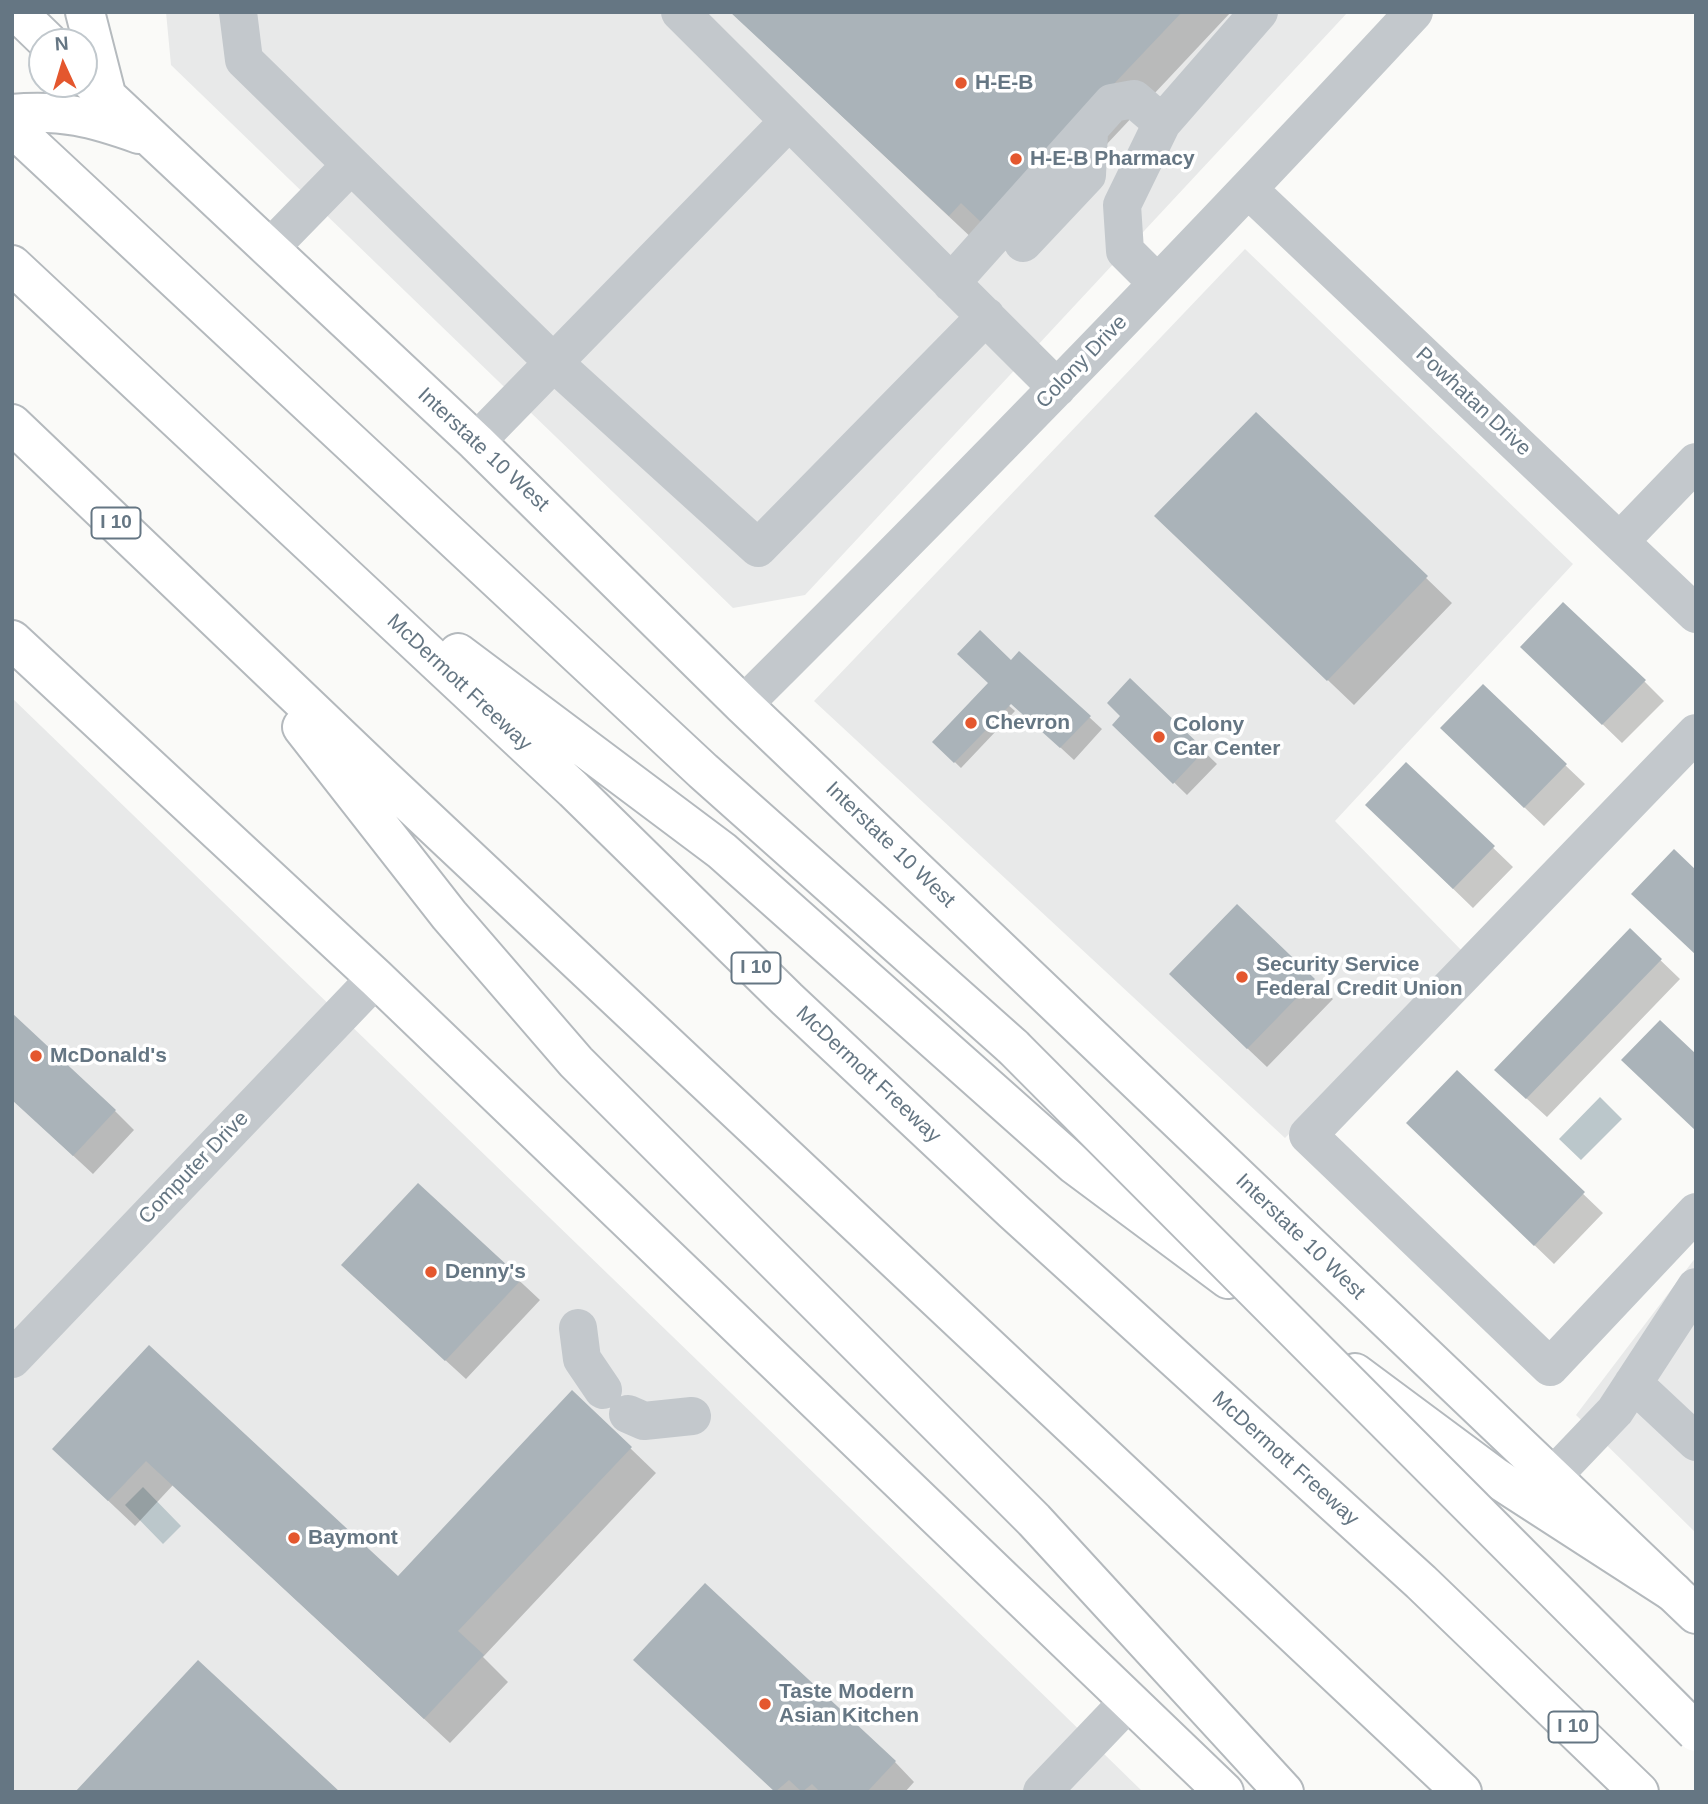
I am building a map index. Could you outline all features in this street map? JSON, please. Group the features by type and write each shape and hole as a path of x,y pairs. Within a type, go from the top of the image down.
{"main road":[{"path":"17,12 34,28"},
{"name":"Interstate 10 West","path":"98,88 476,442 743,705 1684,1603"},
{"path":"14,124 58,111 82,116 151,139"},
{"path":"14,124 703,771 1013,1048 1696,1732"},
{"name":"McDermott Freeway","path":"12,265 574,790 787,999 1013,1211 1430,1591 1639,1792"},
{"name":"I 10","path":"12,424 1462,1792"},
{"path":"298,533 722,850 1075,1165 1494,1478 1684,1603"},
{"path":"219,621 449,915 576,1062 1034,1520 1284,1792"},
{"path":"12,640 376,978 1224,1792"}],"street":[{"path":"238,12 244,60 554,363 758,548 968,300 1087,175 1089,132 1112,103 1134,99 1161,122"},
{"path":"680,12 1057,388"},
{"path":"1157,283 1125,251 1122,205 1161,122 1259,12"},
{"name":"Colony Drive","path":"743,705 1249,190 1414,12"},
{"path":"476,442 789,121"},
{"path":"269,249 351,165"},
{"name":"Powhatan Drive","path":"1249,190 1696,614"},
{"path":"1620,541 1696,462"},
{"path":"1696,733 1308,1135 1550,1367 1696,1212"},
{"name":"Computer Drive","path":"12,1359 376,978"},
{"path":"1552,1478 1615,1411 1696,1287"},
{"path":"578,1328 582,1359 616,1402 644,1421 692,1416"},
{"path":"1633,1383 1696,1442"},
{"path":"1042,1792 1129,1701"}],"shaded area":[{"path":"166,12 1348,12 805,595 733,608 171,65"},
{"path":"1245,249 1573,564 1335,821 1466,955 1285,1138 814,701"},
{"path":"12,698 1059,1710 1143,1792 12,1792"},
{"path":"1600,1097 1622,1119 1581,1160 1559,1139"},
{"path":"1696,1257 1696,1533 1576,1415"},
{"path":"143,1487 181,1526 163,1544 125,1505"}],"building":[{"name":"H-E-B","path":"730,12 1182,12 982,223 961,203 949,216"},
{"path":"1256,412 1428,576 1327,681 1154,516"},
{"path":"1563,602 1646,680 1602,725 1520,647"},
{"path":"980,630 1011,660 1019,651 1091,716 1060,748 1011,704 954,763 932,742 988,683 957,654"},
{"name":"Colony Car Center","path":"1130,678 1205,750 1173,784 1112,725 1120,716 1107,703"},
{"path":"1483,684 1567,764 1524,808 1440,728"},
{"path":"1406,762 1495,846 1453,889 1365,805"},
{"path":"1674,849 1696,870 1696,955 1631,894"},
{"name":"Security Service Federal Credit Union","path":"1237,904 1315,979 1247,1049 1169,974"},
{"path":"1630,928 1662,959 1526,1099 1494,1070"},
{"name":"McDonald's","path":"12,1013 116,1110 73,1156 12,1100"},
{"path":"1660,1020 1696,1054 1696,1131 1621,1060"},
{"path":"1457,1070 1585,1192 1534,1246 1406,1123"},
{"name":"Denny's","path":"418,1183 522,1279 445,1361 341,1265"},
{"name":"Baymont","path":"149,1345 398,1576 572,1390 632,1447 458,1631 484,1655 424,1719 146,1461 108,1501 52,1449"},
{"path":"705,1583 896,1761 867,1792 820,1792 812,1784 802,1792 789,1780 775,1792 633,1660"},
{"path":"198,1660 340,1792 75,1792"}],"place":[{"name":"H-E-B","path":"961,83"},
{"name":"H-E-B Pharmacy","path":"1016,159"},
{"name":"Chevron","path":"971,723"},
{"name":"Colony Car Center","path":"1159,737"},
{"name":"Security Service Federal Credit Union","path":"1242,977"},
{"name":"McDonald's","path":"36,1056"},
{"name":"Denny's","path":"431,1272"},
{"name":"Baymont","path":"294,1538"},
{"name":"Taste Modern Asian Kitchen","path":"765,1704"}]}
